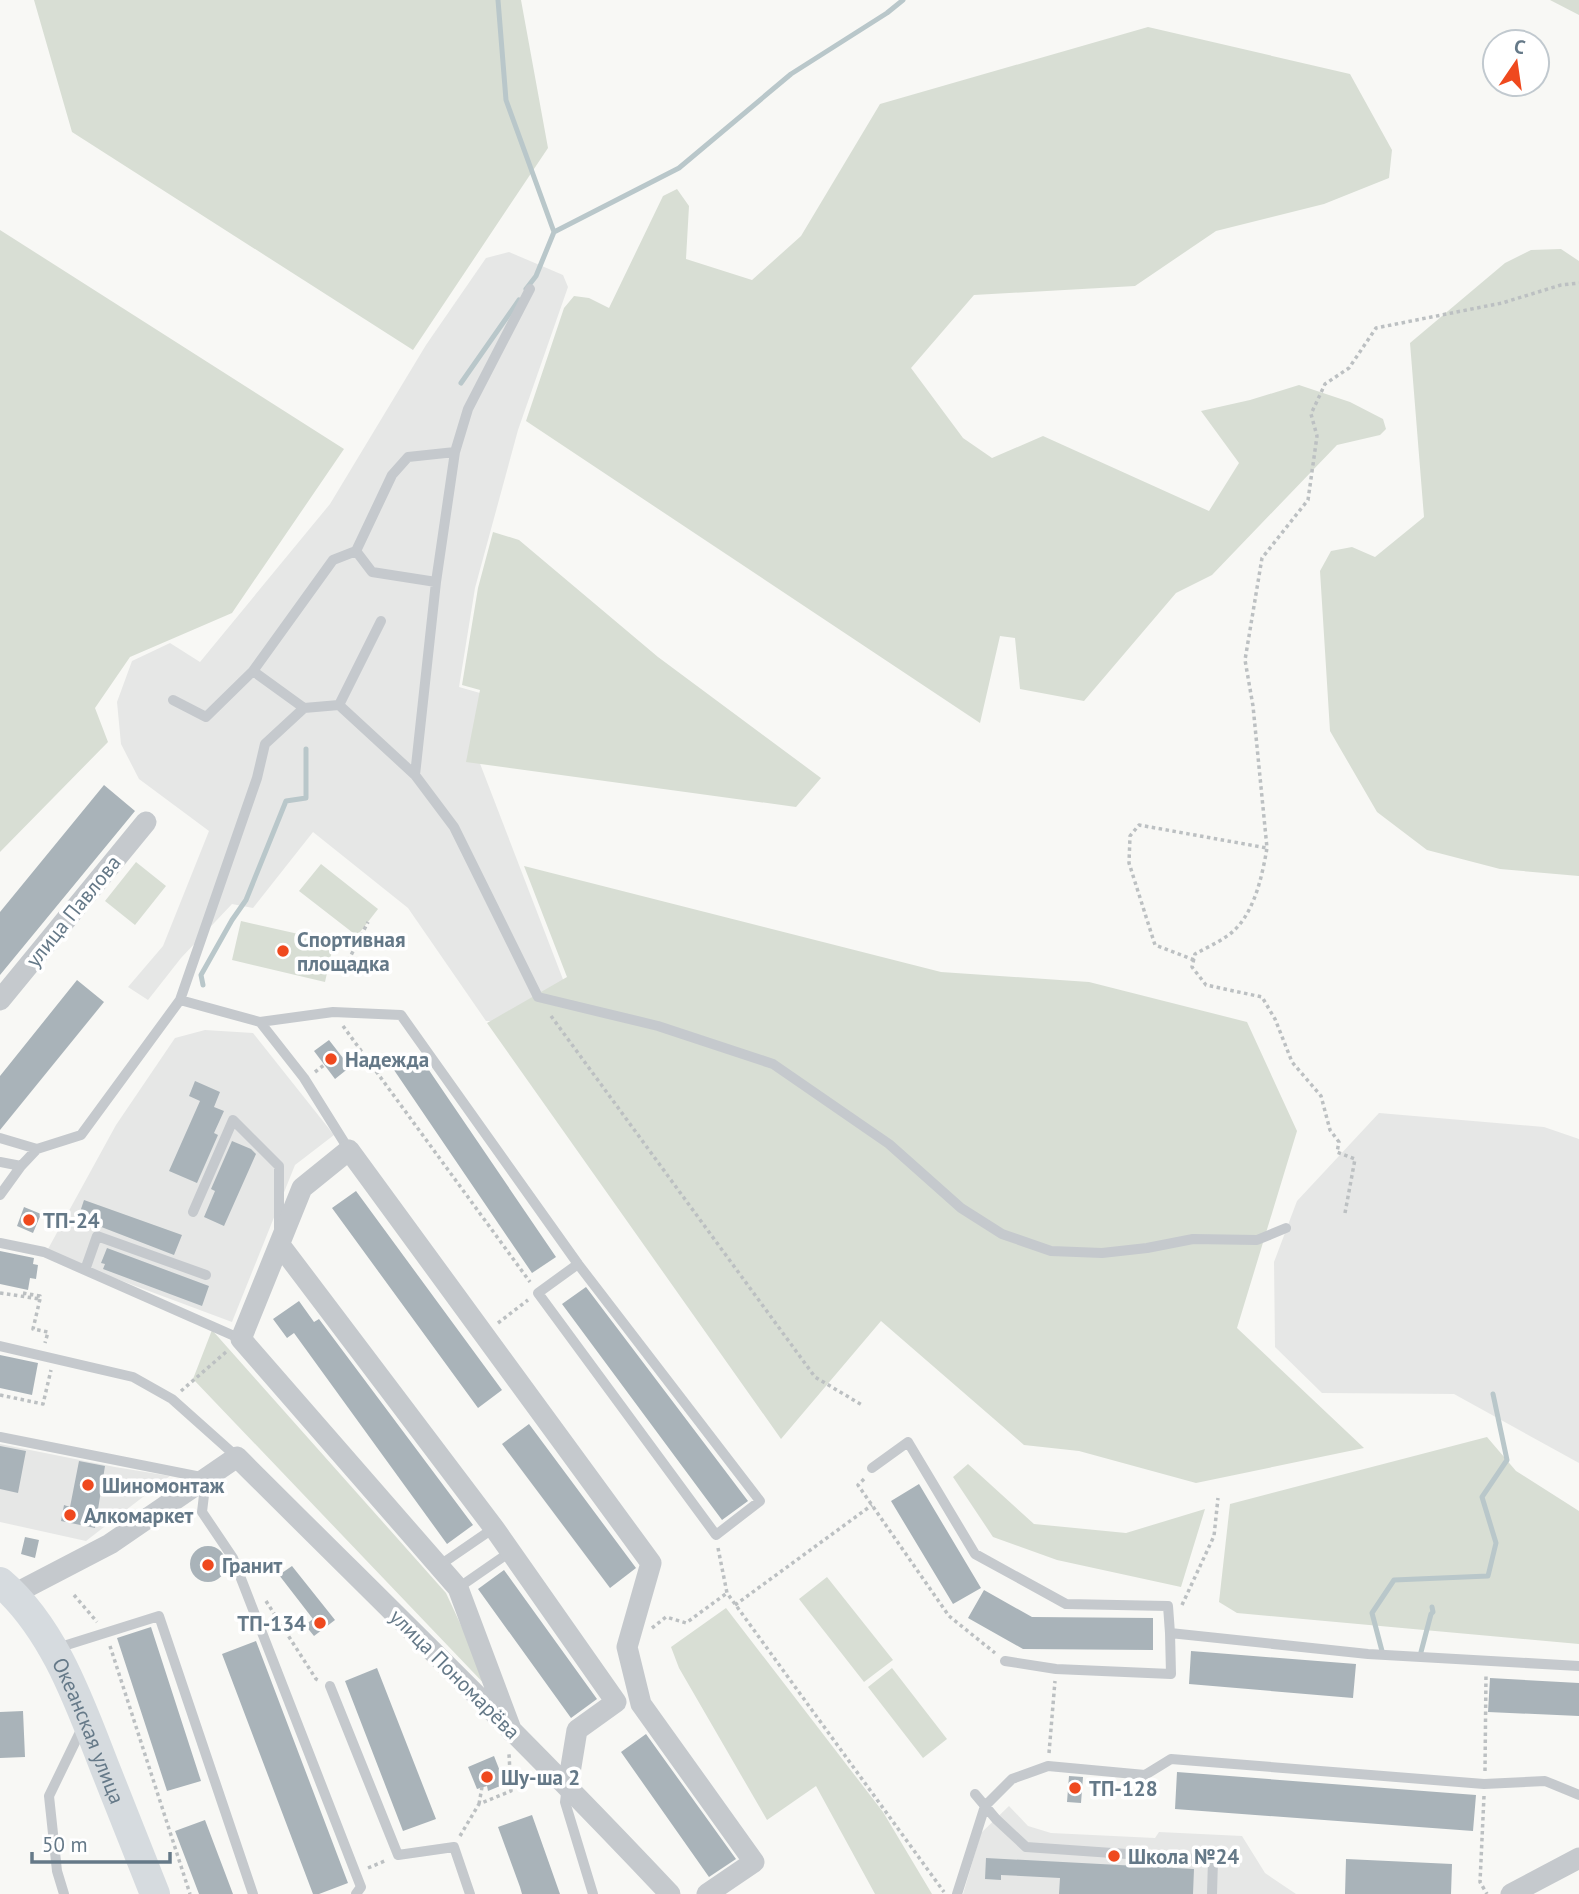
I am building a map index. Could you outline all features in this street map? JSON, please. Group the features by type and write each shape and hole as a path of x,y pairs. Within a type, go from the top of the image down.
{"main road":[{"name":"Океанская улица","path":"7,1588 53,1649 86,1720 155,1894"}],"street":[{"name":"улица Павлова","path":"0,1000 146,822"},
{"path":"511,1740 458,1588 241,1339 302,1188 349,1150 650,1563 627,1647 641,1704 754,1862 707,1894"},
{"path":"280,1245 494,1528 616,1702 577,1730 568,1785"},
{"path":"7,1588 110,1544 237,1457"},
{"name":"улица Пономарёва","path":"237,1457 511,1740 568,1785 670,1894"},
{"path":"1511,1894 1579,1858"}],"lane":[{"path":"415,775 436,582 455,452 468,409 530,289"},
{"path":"173,700 206,717 253,671 332,560 356,551 392,475 408,457 455,452"},
{"path":"356,551 372,572 436,582"},
{"path":"339,705 380,621"},
{"path":"253,671 304,708"},
{"path":"0,1195 37,1149 81,1135 180,1000 257,778 265,744 304,708 339,705 415,775 454,827 538,997 658,1026 773,1064 889,1144 961,1208 1002,1234 1051,1251 1102,1253 1147,1248 1193,1238 1257,1240 1286,1228"},
{"path":"180,1000 260,1022 333,1012 401,1015 578,1264 760,1501 716,1535 538,1293 578,1264"},
{"path":"260,1022 304,1078 349,1150"},
{"path":"193,1212 233,1120 279,1166 280,1245"},
{"path":"0,1138 37,1149"},
{"path":"0,1162 21,1166"},
{"path":"85,1270 97,1236 206,1275"},
{"path":"0,1243 44,1252 241,1339"},
{"path":"0,1346 133,1377 172,1399 237,1457"},
{"path":"0,1437 206,1478 202,1512 233,1558 240,1575 361,1886 356,1894"},
{"path":"872,1468 908,1442 975,1554 1066,1604 1168,1606 1171,1674 1056,1669 1005,1661"},
{"path":"440,1565 494,1528"},
{"path":"458,1588 510,1552"},
{"path":"53,1649 159,1616 253,1894"},
{"path":"1170,1633 1368,1654 1579,1667"},
{"path":"330,1686 398,1855 454,1847 470,1894"},
{"path":"64,1894 57,1871 49,1796 86,1720"},
{"path":"957,1894 985,1806 1012,1779 1048,1766 1145,1775 1171,1759 1484,1784 1545,1781 1579,1796"},
{"path":"568,1785 565,1802 593,1894"},
{"path":"975,1794 1026,1847 1213,1860 1212,1894"}],"path":[{"path":"1345,1213 1355,1159 1337,1152 1339,1142 1330,1130 1321,1096 1292,1062 1275,1018 1262,997 1206,985 1192,967 1195,954 1230,934 1246,917 1264,869 1267,848 1253,706 1245,660 1262,558 1308,500 1317,436 1311,414 1325,384 1349,368 1376,328 1502,303 1561,285 1579,283"},
{"path":"1194,960 1155,944 1129,863 1130,836 1139,825 1267,848"},
{"path":"345,967 368,922"},
{"path":"538,997 815,1377 862,1405"},
{"path":"333,1012 538,1293 482,1335"},
{"path":"0,1293 40,1299"},
{"path":"23,1293 40,1296 40,1299"},
{"path":"36,1343 44,1346 48,1332 33,1329 40,1299"},
{"path":"172,1399 241,1339"},
{"path":"0,1395 43,1405 53,1357"},
{"path":"872,1468 858,1485 949,1616 1005,1661"},
{"path":"1170,1633 1214,1536 1218,1498"},
{"path":"735,1605 872,1505"},
{"path":"716,1535 727,1593 946,1894"},
{"path":"240,1575 270,1606 316,1679 330,1686"},
{"path":"627,1647 666,1617 686,1623 727,1593"},
{"path":"74,1595 106,1633 190,1894"},
{"path":"1485,1771 1486,1661"},
{"path":"1048,1766 1056,1669"},
{"path":"479,1804 511,1791 511,1740"},
{"path":"1484,1784 1480,1882 1487,1894"},
{"path":"454,1847 479,1804 482,1787"},
{"path":"356,1874 398,1855"}],"shaded area":[{"path":"34,0 521,0 548,148 413,350 72,132"},
{"path":"1550,0 1579,0 1579,15"},
{"path":"1148,27 1350,74 1392,150 1389,178 1324,204 1216,231 1135,286 974,295 911,368 963,438 992,458 1043,436 1209,511 1239,463 1201,411 1299,385 1350,402 1383,419 1386,429 1380,435 1337,445 1212,575 1176,593 1084,701 1020,689 1015,638 1000,636 980,723 526,421 564,308 574,296 589,298 609,308 663,196 677,189 689,206 686,259 752,280 801,236 880,104"},
{"path":"0,230 344,449 232,613 130,657 95,708 108,742 0,852"},
{"path":"1561,249 1579,261 1579,876 1500,869 1427,850 1377,812 1330,731 1320,571 1331,551 1352,547 1375,557 1424,517 1410,343 1505,263 1531,250"},
{"path":"509,252 563,275 568,287 518,430 475,588 459,687 494,697 479,761 564,982 496,1021 486,1021 408,908 313,832 253,908 232,904 181,958 148,1000 128,987 163,946 209,831 139,779 121,744 117,702 132,661 170,643 200,662 330,504 426,345 486,258"},
{"path":"493,532 519,540 658,657 821,778 796,807 466,762 480,690 462,685 478,588"},
{"path":"136,862 166,886 135,925 105,901"},
{"path":"321,864 378,909 357,936 299,891"},
{"path":"524,866 941,972 1089,982 1247,1022 1297,1131 1237,1328 1364,1448 1196,1483 1079,1451 1024,1445 881,1321 781,1439 487,1023 567,977"},
{"name":"Спортивная площадка","path":"241,921 334,942 325,982 232,960"},
{"path":"205,1030 253,1033 334,1135 295,1165 232,1322 98,1272 48,1249 116,1125 175,1038"},
{"path":"1379,1113 1544,1127 1579,1139 1579,1463 1454,1394 1322,1393 1275,1347 1274,1262 1297,1201"},
{"path":"212,1330 446,1593 492,1692 193,1379"},
{"path":"1487,1437 1516,1471 1579,1511 1579,1644 1237,1613 1219,1602 1230,1504"},
{"path":"0,1444 170,1476 86,1541 0,1522"},
{"path":"968,1464 1034,1524 1126,1533 1205,1509 1181,1587 1057,1560 993,1537 953,1477"},
{"path":"827,1577 893,1660 864,1682 799,1599"},
{"path":"726,1608 883,1812 932,1894 875,1894 816,1786 767,1820 679,1668 671,1647"},
{"path":"892,1668 947,1739 923,1758 868,1687"},
{"name":"Школа №24","path":"1009,1806 1028,1826 1051,1833 1155,1838 1159,1832 1242,1836 1265,1873 1296,1894 963,1894 981,1833"}],"building":[{"path":"104,785 135,811 0,975 0,912"},
{"path":"77,980 104,1002 0,1130 0,1076"},
{"path":"329,1040 350,1067 335,1079 314,1051"},
{"path":"418,1054 556,1257 532,1273 394,1070"},
{"path":"195,1081 220,1092 214,1107 224,1111 214,1133 218,1135 197,1183 169,1171 200,1101 189,1096"},
{"path":"232,1141 256,1154 224,1226 204,1217 215,1191 211,1189"},
{"path":"356,1191 502,1390 478,1408 332,1208"},
{"path":"84,1200 182,1235 174,1255 78,1218"},
{"name":"ТП-24","path":"24,1207 41,1214 33,1233 17,1226"},
{"path":"107,1248 209,1286 202,1306 103,1269 105,1264 101,1263"},
{"path":"0,1251 34,1258 33,1264 38,1265 36,1279 30,1278 28,1290 0,1284"},
{"path":"586,1287 748,1501 722,1520 562,1304"},
{"path":"299,1301 314,1322 319,1319 473,1525 447,1544 294,1333 287,1338 273,1319"},
{"path":"0,1355 38,1363 32,1395 0,1388"},
{"path":"529,1424 636,1568 610,1588 502,1444"},
{"path":"0,1446 26,1451 18,1493 0,1489"},
{"name":"Шиномонтаж","path":"79,1461 105,1466 95,1528 61,1521 64,1505 70,1507"},
{"path":"919,1484 981,1588 953,1604 891,1501"},
{"path":"25,1537 39,1540 35,1558 21,1554"},
{"name":"Гранит","path":"208,1546 221,1551 226,1564 221,1577 208,1582 195,1577 190,1564 195,1551"},
{"path":"292,1566 335,1620 314,1636 305,1625 313,1619 279,1575"},
{"path":"504,1570 597,1699 571,1718 478,1589"},
{"path":"984,1590 1032,1617 1153,1618 1153,1650 1023,1649 968,1618"},
{"path":"151,1627 201,1781 167,1791 117,1638"},
{"path":"256,1641 348,1883 319,1894 313,1894 222,1654"},
{"path":"1191,1651 1356,1664 1353,1698 1189,1684"},
{"path":"377,1668 436,1819 403,1831 345,1681"},
{"path":"1490,1678 1579,1683 1579,1716 1488,1712"},
{"path":"23,1711 25,1757 0,1758 0,1712"},
{"path":"646,1734 736,1859 709,1877 621,1752"},
{"path":"494,1756 505,1784 488,1791 487,1786 477,1789 468,1767"},
{"path":"1177,1772 1476,1795 1473,1831 1175,1809"},
{"name":"ТП-128","path":"1069,1776 1083,1777 1081,1803 1067,1802"},
{"path":"532,1815 560,1894 522,1894 498,1827"},
{"path":"205,1820 233,1894 199,1894 175,1831"},
{"path":"986,1858 1194,1869 1193,1894 1059,1894 1060,1878 1001,1875 1001,1880 985,1879"},
{"path":"1346,1859 1452,1864 1451,1894 1345,1894"}],"waterway":[{"path":"498,0 506,100 554,232 536,276 526,289"},
{"path":"554,232 679,168 791,74 903,0"},
{"path":"461,383 519,300"},
{"path":"203,985 201,975 246,900 286,801 306,798 306,749"},
{"path":"1382,1651 1372,1613 1394,1580 1488,1576 1496,1543 1482,1497 1507,1460 1493,1394"},
{"path":"1421,1652 1433,1612 1432,1607"}],"place":[{"name":"Спортивная площадка","path":"283,951"},
{"name":"Надежда","path":"331,1059"},
{"name":"ТП-24","path":"29,1220"},
{"name":"Шиномонтаж","path":"88,1485"},
{"name":"Алкомаркет","path":"70,1515"},
{"name":"Гранит","path":"208,1565"},
{"name":"ТП-134","path":"320,1623"},
{"name":"Шу-ша 2","path":"487,1777"},
{"name":"ТП-128","path":"1075,1788"},
{"name":"Школа №24","path":"1114,1856"}]}
